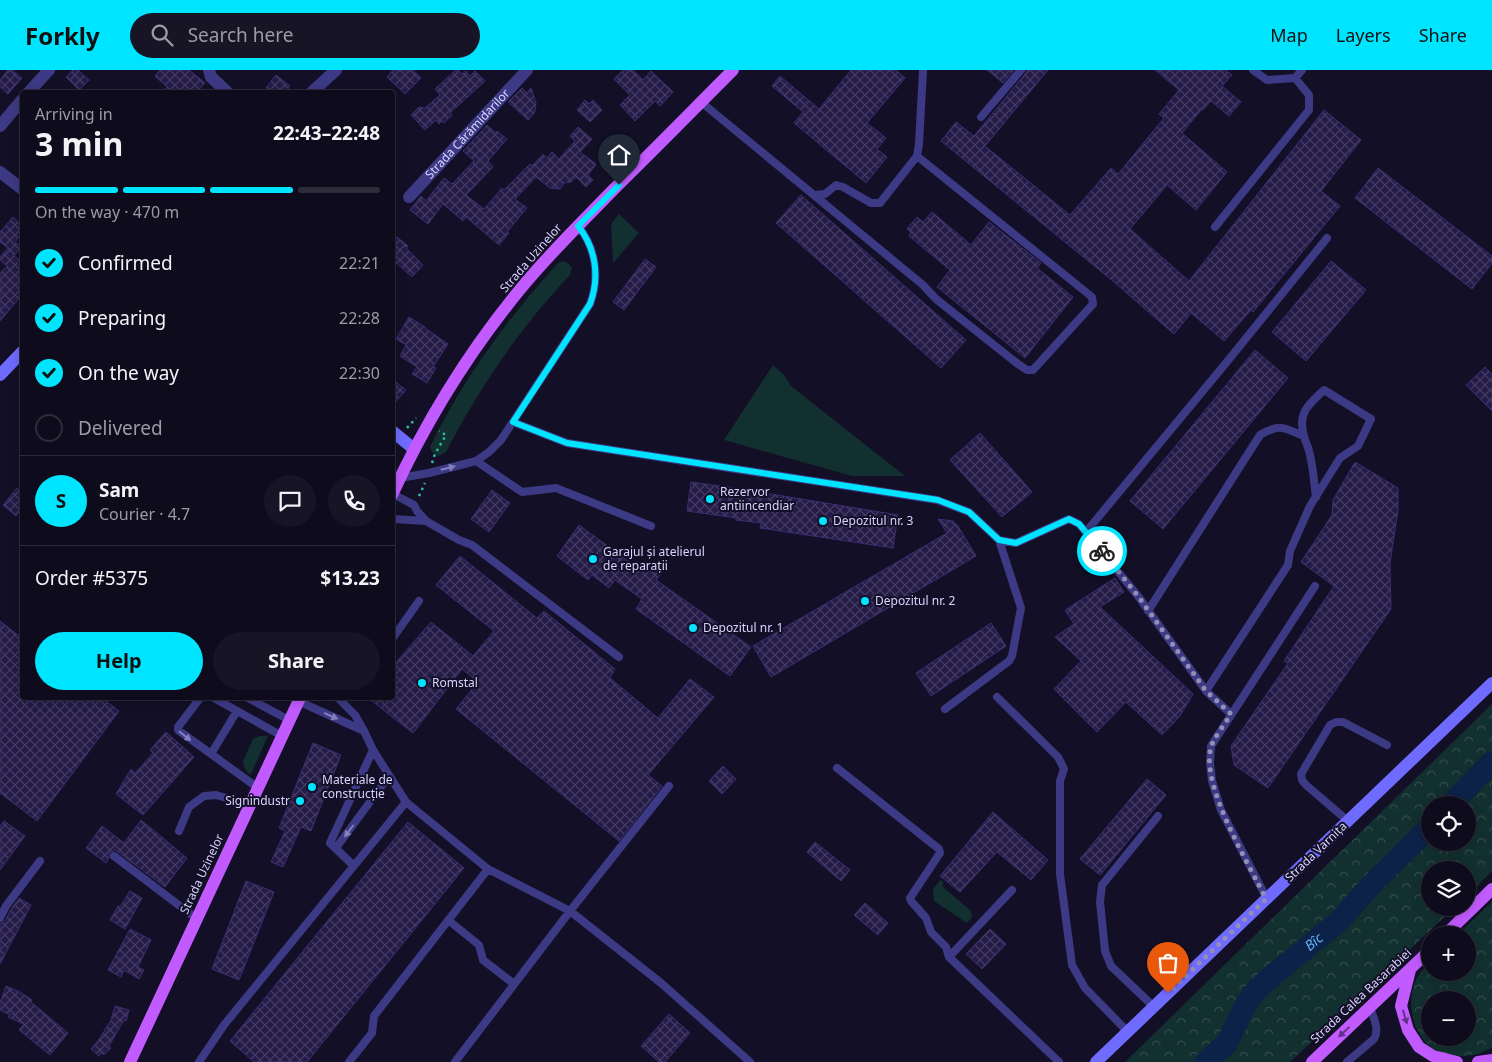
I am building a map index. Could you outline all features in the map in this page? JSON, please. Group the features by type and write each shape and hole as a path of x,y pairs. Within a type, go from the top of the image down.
{"main road":[{"name":"Strada Uzinelor","path":"395,490 414,449 449,389 491,326 522,286 578,226 733,70"},
{"name":"Strada Uzinelor","path":"130,1062 299,700"},
{"path":"1454,926 1492,889"},
{"name":"Strada Calea Basarabiei","path":"1312,1062 1421,959"},
{"path":"1410,970 1401,1006 1408,1030 1419,1047 1433,1056 1457,1062"},
{"path":"1478,1062 1492,1060"}],"street":[{"path":"31,90 49,70"},
{"path":"209,70 211,77 226,90"},
{"path":"314,90 336,70"},
{"name":"Strada Cărămidarilor","path":"409,197 527,70"},
{"path":"0,126 20,102"},
{"path":"0,172 20,187"},
{"path":"0,375 20,354"},
{"path":"396,434 414,449"},
{"name":"Strada Varnița","path":"1096,1062 1492,683"}],"lane":[{"path":"815,195 825,194 836,185 871,203 880,203 917,156 923,70"},
{"path":"981,117 1021,70"},
{"path":"1253,70 1267,80 1295,78 1302,70"},
{"path":"1215,227 1309,110 1309,95 1295,78"},
{"path":"701,102 923,285 936,299 1018,364 1027,370 1033,370 1093,304 1092,297 917,156"},
{"path":"400,478 476,461 490,452 501,440 590,304 594,293 596,275 591,248 586,236 578,226"},
{"path":"1086,532 1327,238"},
{"path":"1206,691 1288,565 1290,551 1310,506 1316,497 1340,458 1358,446 1371,419 1324,390 1307,406 1303,414 1302,426 1309,451 1316,497"},
{"path":"513,422 567,443 938,500 969,512 999,540 1021,608 1012,656 1009,661 945,709"},
{"path":"1148,611 1260,435 1270,429 1280,427 1304,436"},
{"path":"476,461 522,492 556,488 651,526"},
{"path":"395,496 414,506 426,521 459,540 472,545 619,658"},
{"path":"395,518 426,521"},
{"path":"999,540 1016,543 1069,519 1079,524 1128,583 1206,691 1231,714"},
{"path":"1266,899 1221,810 1212,781 1211,746 1315,586"},
{"path":"395,635 419,601"},
{"path":"997,697 1058,757 1064,768 1060,781 1060,874 1072,965 1085,988 1128,1032"},
{"path":"199,700 178,730 258,788"},
{"path":"218,700 282,736"},
{"path":"252,700 289,720"},
{"path":"301,700 364,731"},
{"path":"340,700 355,715 373,750 406,802 488,869 570,911 661,983 750,1062"},
{"path":"210,754 238,711"},
{"path":"1348,821 1306,785 1302,780 1301,774 1330,725 1336,722 1343,722 1387,745"},
{"path":"354,866 330,842 373,750"},
{"path":"837,768 939,849 940,853 910,898 911,901 926,918 930,932 946,947 949,957 1059,1062"},
{"path":"336,848 389,776"},
{"path":"455,1062 570,911 669,786"},
{"path":"179,831 189,807 204,796 216,795 250,805"},
{"path":"199,1062 224,1025 406,802"},
{"path":"347,806 361,815"},
{"path":"1154,1007 1111,966 1105,952 1100,902 1102,885 1158,816"},
{"path":"114,856 196,919"},
{"path":"0,918 6,906 40,861"},
{"path":"349,1062 372,1033 374,1016 488,869"},
{"path":"949,957 1012,890"},
{"path":"448,920 479,945 483,960 514,984"},
{"path":"1347,1062 1377,1035 1370,1007"}],"path":[{"path":"396,434 418,416"}],"green space":[{"path":"619,214 639,233 613,263 611,224"},
{"path":"563,261 572,268 570,275 534,316 502,359 446,452 439,456 432,452 430,447 443,422 487,350 539,284 558,263"},
{"path":"773,365 784,375 791,386 905,476 852,476 724,440"},
{"path":"1492,704 1492,871 1476,887 1476,861 1421,861 1421,916 1445,916 1435,926 1421,926 1421,939 1290,1062 1125,1062"},
{"path":"259,736 268,736 251,774 244,767 243,761 253,739"},
{"path":"940,880 944,883 942,886 971,911 972,917 967,923 934,901 933,889"},
{"path":"1492,902 1492,1047 1481,1053 1460,1056 1439,1052 1430,1046 1476,1046 1476,991 1421,991 1421,1036 1413,1020 1411,1009 1413,989 1420,973 1421,981 1476,981 1476,926 1467,926"}],"building":[{"path":"8,70 12,70 22,78 8,94 0,87 0,80"},
{"path":"73,70 78,70 89,80 79,90 66,77"},
{"path":"160,70 189,70 205,83 199,90 165,90 167,87 155,76"},
{"path":"393,70 413,70 421,78 405,94 387,77"},
{"path":"456,70 462,74 466,71 470,76 475,71 485,81 450,113 452,115 444,123 442,121 439,124 436,120 425,130 411,115 419,107 425,108 440,95 435,89"},
{"path":"623,70 633,70 643,80 651,71 673,92 660,106 655,101 635,121 620,105 630,95 614,79"},
{"path":"851,70 896,70 905,78 867,123 886,138 877,149 887,157 866,183 794,123 803,112 772,86 780,76 819,109"},
{"path":"987,70 1014,70 1003,83"},
{"path":"1027,70 1048,70 985,146 1070,215 1111,168 1118,174 1164,118 1159,114 1179,90 1155,70 1226,70 1232,75 1222,86 1241,102 1229,116 1211,101 1182,133 1227,172 1196,210 1167,185 1130,229 1189,281 1324,110 1361,140 1321,191 1340,206 1253,312 1251,310 1224,341 1191,313 1174,334 1114,282 941,141 956,122 974,136"},
{"path":"276,75 290,86 287,90 269,90 266,88"},
{"path":"522,88 527,93 531,88 536,103 535,112 528,120 508,102"},
{"path":"585,100 589,104 593,100 602,110 590,122 577,110"},
{"path":"487,125 507,139 488,161 493,167 466,195 484,209 502,188 504,190 543,154 547,158 552,152 559,159 575,141 570,136 578,127 592,139 580,152 596,164 588,175 593,180 586,187 576,177 571,182 564,183 560,189 550,188 536,177 515,199 527,208 499,245 466,217 463,221 443,204 428,224 410,210 421,196 426,201 444,178 452,184 474,161 463,151"},
{"path":"1378,168 1492,256 1492,263 1472,289 1355,198"},
{"path":"801,195 966,340 941,368 776,223"},
{"path":"932,212 971,245 989,222 1041,263 1037,268 1073,297 1025,358 937,287 950,270 909,236 911,232 907,229 917,217 923,222"},
{"path":"13,217 20,223 20,236 15,242 20,246 20,249 14,256 20,260 17,263 20,266 20,297 0,321 0,273 7,266 0,260 0,257 8,248 0,242 0,232"},
{"path":"397,237 408,246 406,248 423,265 412,277 395,262 395,239"},
{"path":"645,259 656,267 624,310 613,302"},
{"path":"1331,261 1366,290 1306,361 1272,332"},
{"path":"409,317 448,344 433,367 436,368 427,383 412,374 417,367 400,356 406,345 396,339"},
{"path":"1255,350 1288,378 1163,529 1130,501"},
{"path":"1485,367 1492,374 1492,411 1466,385"},
{"path":"395,381 406,390 395,403"},
{"path":"980,433 1032,492 1002,517 950,460"},
{"path":"1355,462 1398,488 1398,511 1390,563 1391,609 1268,788 1234,765 1231,746 1288,663 1284,661 1334,586 1301,562 1332,515 1333,500"},
{"name":"Depozitul nr. 3","path":"691,482 898,515 893,548 760,528 761,523 687,511"},
{"path":"17,488 20,491 20,511 16,516 3,505"},
{"path":"492,490 510,503 489,532 471,519"},
{"name":"Depozitul nr. 2","path":"938,519 953,521 976,556 771,677 753,646 947,533"},
{"name":"Depozitul nr. 1","path":"579,525 642,571 647,564 661,574 656,580 751,647 730,676 636,609 642,599 615,580 609,588 592,575 588,580 557,556"},
{"path":"460,556 537,618 544,611 615,669 610,678 658,718 690,679 714,697 648,775 662,786 619,841 456,709 478,682 462,669 413,733 371,700 395,700 395,664 431,622 473,656 494,631 436,585"},
{"path":"1115,578 1124,592 1100,607 1193,694 1180,716 1162,735 1126,702 1097,732 1054,689 1081,661 1055,637 1074,624 1065,610"},
{"path":"0,621 20,636 20,700 105,700 119,711 37,821 0,793"},
{"path":"991,623 1006,646 931,696 916,673"},
{"path":"166,732 194,757 143,815 116,794 131,769 135,773 153,753 150,750"},
{"name":"Materiale de construcție","path":"313,743 341,755 311,831 301,827 283,867 271,862 285,831 279,828"},
{"path":"723,766 736,779 722,794 709,781"},
{"path":"1147,779 1166,795 1100,875 1080,859"},
{"path":"993,812 1048,860 1031,880 997,852 960,892 940,876"},
{"path":"141,820 187,858 165,887 115,850 109,853 106,863 86,848 102,826 124,843"},
{"path":"4,821 25,836 0,870 0,826"},
{"path":"408,822 464,868 307,1062 254,1062 230,1041"},
{"path":"815,842 850,870 841,881 807,852"},
{"path":"246,881 274,892 239,980 212,969"},
{"path":"130,891 142,898 125,929 110,920"},
{"path":"19,898 31,905 0,964 0,924 5,921"},
{"path":"865,903 888,923 878,935 854,915"},
{"path":"130,929 151,940 138,967 144,970 139,979 124,970 121,977 108,970"},
{"path":"990,929 1006,944 982,969 966,954"},
{"path":"6,986 32,1000 31,1002 68,1033 50,1055 19,1030 24,1024 8,1017 10,1015 0,1010 0,1003"},
{"path":"115,1006 129,1010 126,1021 124,1020 109,1046 111,1048 104,1055 102,1053 99,1056 91,1049 111,1020"},
{"path":"669,1014 690,1033 665,1062 659,1062 641,1046"}],"waterway":[{"name":"Bîc","path":"1459,796 1492,762"},
{"name":"Bîc","path":"1206,1062 1227,1043 1246,1004 1255,992 1339,921 1374,882 1421,836"}],"way so far":[{"path":"1102,551 1138,596 1206,691 1231,714 1211,746 1212,781 1221,810 1266,899 1168,993"}],"place":[{"name":"Rezervor antiincendiar","path":"710,499"},
{"name":"Depozitul nr. 3","path":"823,521"},
{"name":"Garajul și atelierul de reparații","path":"593,559"},
{"name":"Depozitul nr. 2","path":"865,601"},
{"name":"Depozitul nr. 1","path":"693,628"},
{"name":"Romstal","path":"422,683"},
{"name":"Materiale de construcție","path":"312,787"},
{"name":"Signindustr","path":"300,801"}],"route":[{"path":"619,185 578,226 586,236 594,260 596,275 594,293 590,304 513,422 567,443 938,500 969,512 999,540 1016,543 1069,519 1079,524 1102,551"}]}
